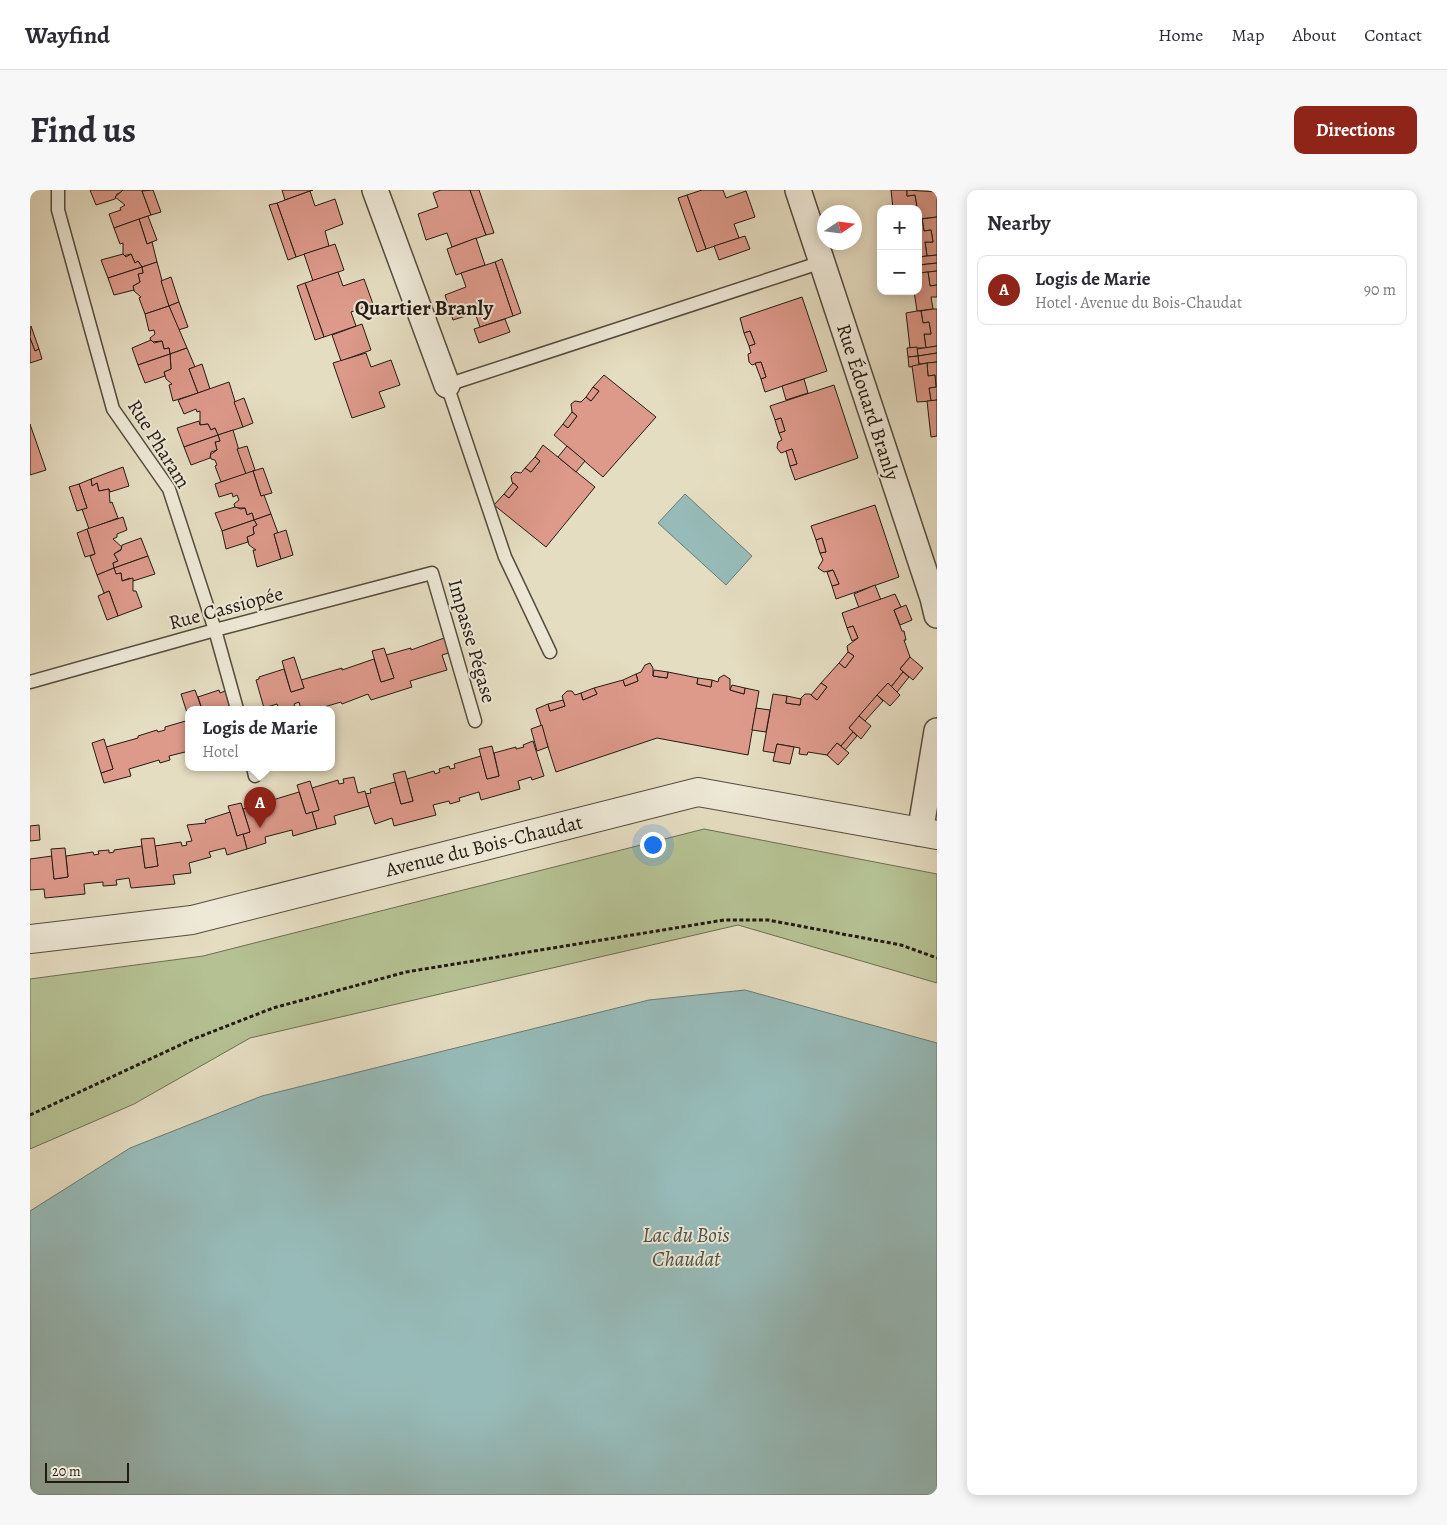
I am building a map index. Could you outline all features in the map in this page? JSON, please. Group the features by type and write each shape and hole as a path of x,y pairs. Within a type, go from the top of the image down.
{"street":[{"path":"375,190 447,385"},
{"name":"Rue Édouard Branly","path":"798,190 936,603"},
{"path":"928,834 937,731"},
{"name":"Avenue du Bois-Chaudat","path":"30,939 192,920 698,792 928,834"}],"lane":[{"name":"Rue Pharam","path":"58,190 58,210 113,408 169,489 215,630 236,706"},
{"path":"550,652 505,557 447,385 822,262"},
{"name":"Rue Cassiopée","path":"30,682 215,630 432,573"},
{"name":"Impasse Pégase","path":"432,573 475,720"}],"path":[{"path":"30,1115 191,1040 273,1008 406,972 724,920 768,920 901,945 937,958"}],"green space":[{"path":"704,829 937,874 937,983 738,925 250,1038 134,1104 30,1149 30,979 203,956"}],"water":[{"path":"685,494 752,556 726,585 658,523"},
{"name":"Lac du Bois Chaudat","path":"745,990 937,1043 937,1495 30,1495 30,1211 130,1148 262,1096 649,1000"}],"building":[{"path":"90,190 124,191 117,194 115,199 96,205"},
{"path":"123,190 146,190 142,191 151,215 114,228 109,214 121,210 120,208 125,205 115,197"},
{"path":"153,190 161,212 151,215 142,191"},
{"path":"282,190 313,190 285,200"},
{"path":"441,190 470,190 486,235 452,247 447,233 426,240 418,214 438,207 433,193"},
{"path":"470,190 479,190 494,233 486,235"},
{"path":"702,190 723,190 726,198 746,191 755,217 734,224 739,238 706,249 687,195"},
{"path":"891,190 907,190 907,196 915,195 917,205 893,205"},
{"path":"907,190 937,192 937,217 922,219 922,205 917,205 915,195 907,196"},
{"path":"310,191 315,206 335,199 343,224 325,231 329,246 296,257 277,203"},
{"path":"687,195 706,249 697,252 678,198"},
{"path":"277,203 296,257 288,260 269,205"},
{"path":"148,216 157,240 147,244 139,219"},
{"path":"937,217 937,255 927,256 925,242 933,242 931,230 924,231 922,219"},
{"path":"139,219 147,244 152,242 157,262 142,267 138,261 135,263 131,254 123,256 123,243 120,244 114,228"},
{"path":"922,219 924,231 931,230 933,242 925,242 927,256 922,257"},
{"path":"745,236 750,249 719,260 714,246"},
{"path":"476,238 485,265 456,275 447,249"},
{"path":"335,244 344,270 313,281 304,254"},
{"path":"123,254 126,257 131,254 135,263 138,261 142,267 108,278 101,260"},
{"path":"937,255 937,263 922,265 922,257"},
{"path":"502,259 521,313 513,316 495,262"},
{"path":"157,262 169,306 145,314 139,298 141,297 134,291 133,286 140,282 138,274 143,273 142,267"},
{"path":"495,262 513,316 480,327 475,313 453,320 445,295 466,287 461,273"},
{"path":"937,263 937,271 922,273 922,265"},
{"path":"142,267 143,273 138,274 140,282 133,286 134,290 114,295 108,278"},
{"path":"937,271 937,285 930,286 928,272"},
{"path":"338,272 343,286 364,279 373,304 351,312 356,326 324,337 305,283"},
{"path":"928,272 930,286 937,285 937,297 931,297 933,309 917,311 915,295 922,295 922,273"},
{"path":"171,277 179,302 169,306 161,281"},
{"path":"305,283 324,337 315,340 297,286"},
{"path":"802,297 827,371 765,392 761,379 766,377 761,362 752,365 749,362 748,354 751,353 749,346 755,344 750,331 744,333 740,318"},
{"path":"179,302 188,327 178,330 169,306"},
{"path":"169,306 187,348 170,354 169,348 164,349 162,341 151,342 150,338 155,334 154,330 149,331 145,314"},
{"path":"937,309 937,346 926,348 924,334 931,334 929,322 923,323 921,311"},
{"path":"921,311 923,323 929,322 931,334 924,334 926,348 910,348 906,313"},
{"path":"505,319 510,332 479,343 474,329"},
{"path":"362,324 371,350 341,361 332,335"},
{"path":"31,326 39,349 35,351 30,338"},
{"path":"750,331 755,344 749,346 744,333"},
{"path":"30,338 35,351 39,349 42,359 30,363"},
{"path":"151,340 154,343 162,341 164,349 169,348 170,354 138,365 132,348"},
{"path":"937,346 937,353 918,356 917,349"},
{"path":"917,347 918,356 908,357 907,348"},
{"path":"187,348 195,367 189,369 198,393 173,401 169,385 172,384 166,379 164,372 171,369 170,354"},
{"path":"366,353 371,367 391,360 400,385 379,392 385,407 352,418 333,363"},
{"path":"937,353 937,362 919,364 918,356"},
{"path":"170,354 171,369 164,372 165,376 145,383 138,365"},
{"path":"918,356 919,366 909,367 908,357"},
{"path":"761,362 766,377 761,379 755,363"},
{"path":"937,362 937,400 931,401 929,388 936,387 935,375 928,376 927,363"},
{"path":"927,363 928,376 935,375 936,387 929,388 931,401 917,402 912,366"},
{"path":"202,364 210,389 198,393 189,369"},
{"path":"604,375 656,417 603,477 554,435 563,424 568,428 577,416 572,412 571,404 575,401 581,402 586,397 591,401 599,391 593,387"},
{"path":"804,379 808,393 786,400 782,386"},
{"path":"229,382 243,427 218,435 215,428 211,430 208,424 200,425 200,411 197,412 196,409 184,414 178,400"},
{"path":"834,385 858,458 795,480 790,466 797,464 792,449 781,453 777,448 778,442 782,440 779,433 785,431 781,418 775,420 770,406"},
{"path":"593,387 599,391 591,401 586,397"},
{"path":"244,398 253,423 243,427 234,402"},
{"path":"937,400 937,436 931,437 927,401"},
{"path":"572,412 577,416 568,428 563,424"},
{"path":"781,418 785,431 779,433 775,420"},
{"path":"199,421 200,425 208,424 211,430 215,428 218,435 184,447 177,428"},
{"path":"30,424 46,470 30,475"},
{"path":"233,430 246,474 221,482 215,466 217,465 215,460 211,459 210,455 217,450 215,442 220,441 218,435"},
{"path":"218,435 220,441 215,442 217,450 211,452 210,458 191,465 184,447"},
{"path":"543,445 595,487 546,547 494,505 504,494 509,498 518,487 512,482 511,476 515,472 521,473 525,468 531,472 540,461 535,457"},
{"path":"247,446 255,470 246,474 237,449"},
{"path":"567,446 585,461 576,472 558,457"},
{"path":"792,449 797,464 790,466 786,451"},
{"path":"535,457 540,461 531,472 525,468"},
{"path":"123,467 129,486 110,492 109,489 99,491 97,483 92,486 91,479"},
{"path":"263,468 272,493 261,496 253,471"},
{"path":"253,471 261,496 264,495 271,514 254,520 252,513 247,515 245,508 235,508 234,504 239,500 237,495 233,497 232,493 219,497 215,484"},
{"path":"91,479 92,486 97,483 99,491 109,489 110,503 112,502 118,518 89,529 82,509 87,508 79,484"},
{"path":"513,483 518,487 509,498 504,494"},
{"path":"79,484 87,508 77,511 69,487"},
{"path":"875,505 899,577 836,599 832,586 839,584 833,570 824,572 818,568 823,560 820,553 826,552 822,538 816,540 811,526"},
{"path":"235,507 245,508 247,515 252,513 254,520 222,531 215,513"},
{"path":"271,514 278,533 274,534 281,559 257,567 253,550 256,550 249,545 247,537 254,534 253,527 257,525 254,520"},
{"path":"123,517 127,530 117,534 117,537 113,539 123,548 114,554 118,561 113,563 114,568 97,575 90,556 95,554 87,529"},
{"path":"254,520 257,525 253,527 254,534 247,537 248,542 226,549 222,531"},
{"path":"87,529 95,554 85,557 77,533"},
{"path":"286,530 293,555 281,559 274,534"},
{"path":"141,538 148,556 114,568 113,563 118,561 114,554 121,550 122,545"},
{"path":"822,538 826,552 820,553 816,540"},
{"path":"148,556 155,574 133,581 130,578 122,581 121,573 116,574 114,568"},
{"path":"114,568 116,574 121,573 122,581 133,578 133,591 136,591 142,607 118,616 109,591 104,593 97,575"},
{"path":"833,570 839,584 832,586 827,572"},
{"path":"875,585 881,600 859,608 854,594"},
{"path":"109,591 118,616 107,620 98,596"},
{"path":"895,594 901,607 894,610 902,631 904,631 906,640 904,640 910,657 900,669 903,672 891,687 888,683 849,728 853,732 841,746 837,743 827,755 808,752 807,755 799,754 800,748 777,744 775,753 763,751 773,694 787,696 786,703 800,705 801,698 805,694 810,694 817,700 827,687 821,683 839,663 845,668 854,656 848,652 847,646 858,638 853,626 847,628 842,613"},
{"path":"906,605 912,620 900,625 894,610"},
{"path":"853,626 858,638 852,641 847,628"},
{"path":"447,637 452,652 442,655 447,670 410,681 412,687 371,700 368,694 342,704 341,702 327,706 300,706 299,702 294,704 295,706 278,706 277,704 263,706 256,680 259,677 284,669 291,692 304,688 301,680 342,668 342,670 374,659 381,682 394,678 386,655 411,648 411,650"},
{"path":"384,648 394,678 381,682 372,651"},
{"path":"848,652 854,656 845,668 839,663"},
{"path":"294,657 304,688 291,692 282,661"},
{"path":"910,657 923,668 913,680 900,669"},
{"path":"650,663 653,668 653,676 667,678 668,672 698,678 697,684 711,687 712,680 718,682 719,678 724,675 730,679 730,690 744,694 745,688 759,691 748,755 657,738 556,772 536,709 548,704 550,711 565,706 562,696 567,691 572,691 575,695 581,693 583,700 597,694 594,688 623,680 625,686 638,681 636,674 641,672 645,665"},
{"path":"654,670 668,672 667,678 653,676"},
{"path":"903,672 909,677 897,692 891,687"},
{"path":"636,674 638,681 625,686 623,680"},
{"path":"698,678 712,680 711,687 697,684"},
{"path":"821,683 827,687 817,700 811,695"},
{"path":"888,683 900,695 890,706 877,695"},
{"path":"732,685 745,688 744,694 730,690"},
{"path":"594,688 597,694 583,700 581,693"},
{"path":"195,690 201,706 185,706 181,694"},
{"path":"219,690 220,693 225,691 230,706 201,706 198,697"},
{"path":"877,695 883,701 865,721 859,716"},
{"path":"787,696 801,699 800,705 786,703"},
{"path":"563,700 565,706 550,711 548,704"},
{"path":"756,708 770,710 766,732 752,730"},
{"path":"859,716 871,726 861,739 849,728"},
{"path":"185,721 185,752 169,756 170,760 160,763 159,760 129,769 131,776 104,783 101,773 113,769 106,747 138,738 138,736 157,730 158,732 165,730 165,727"},
{"path":"542,725 548,747 537,751 531,729"},
{"path":"853,732 857,736 845,750 841,746"},
{"path":"104,739 113,769 101,773 92,743"},
{"path":"533,741 544,776 532,780 531,777 518,781 520,789 481,800 479,792 459,798 460,801 450,804 449,801 433,805 436,815 394,826 392,818 375,824 365,794 371,793 370,789 395,782 401,804 413,801 407,779 434,771 435,774 440,772 439,769 449,766 450,769 455,768 454,764 481,756 487,779 499,776 494,753 516,747 516,749 524,747 523,745"},
{"path":"837,743 849,753 838,765 827,755"},
{"path":"777,744 794,747 790,764 773,761"},
{"path":"492,746 499,776 487,779 479,749"},
{"path":"405,771 413,801 401,804 393,774"},
{"path":"354,777 358,793 365,791 369,806 334,816 336,824 317,829 312,812 319,810 312,788 338,780 339,784 344,783 343,779"},
{"path":"310,781 319,810 306,814 297,785"},
{"path":"299,792 306,814 312,812 317,829 293,836 292,830 265,837 266,843 247,849 243,834 250,832 243,809"},
{"path":"241,803 250,832 237,836 228,806"},
{"path":"230,812 237,836 243,834 247,849 227,855 225,848 209,852 211,857 189,863 191,873 173,875 175,884 131,888 129,878 116,880 117,885 103,886 103,882 84,884 85,894 45,898 44,889 30,890 30,859 52,856 54,879 68,877 66,856 93,852 94,855 99,854 98,851 109,850 109,853 114,852 114,850 142,846 145,868 158,866 155,846 181,842 182,846 187,845 186,842 192,841 187,825 206,823 205,820"},
{"path":"39,825 40,840 30,841 30,826"},
{"path":"154,838 158,866 145,868 141,839"},
{"path":"65,848 68,877 54,879 51,849"}],"place":[{"name":"Logis de Marie","path":"260,828"}],"district":[{"name":"Quartier Branly","path":"424,308"}]}
